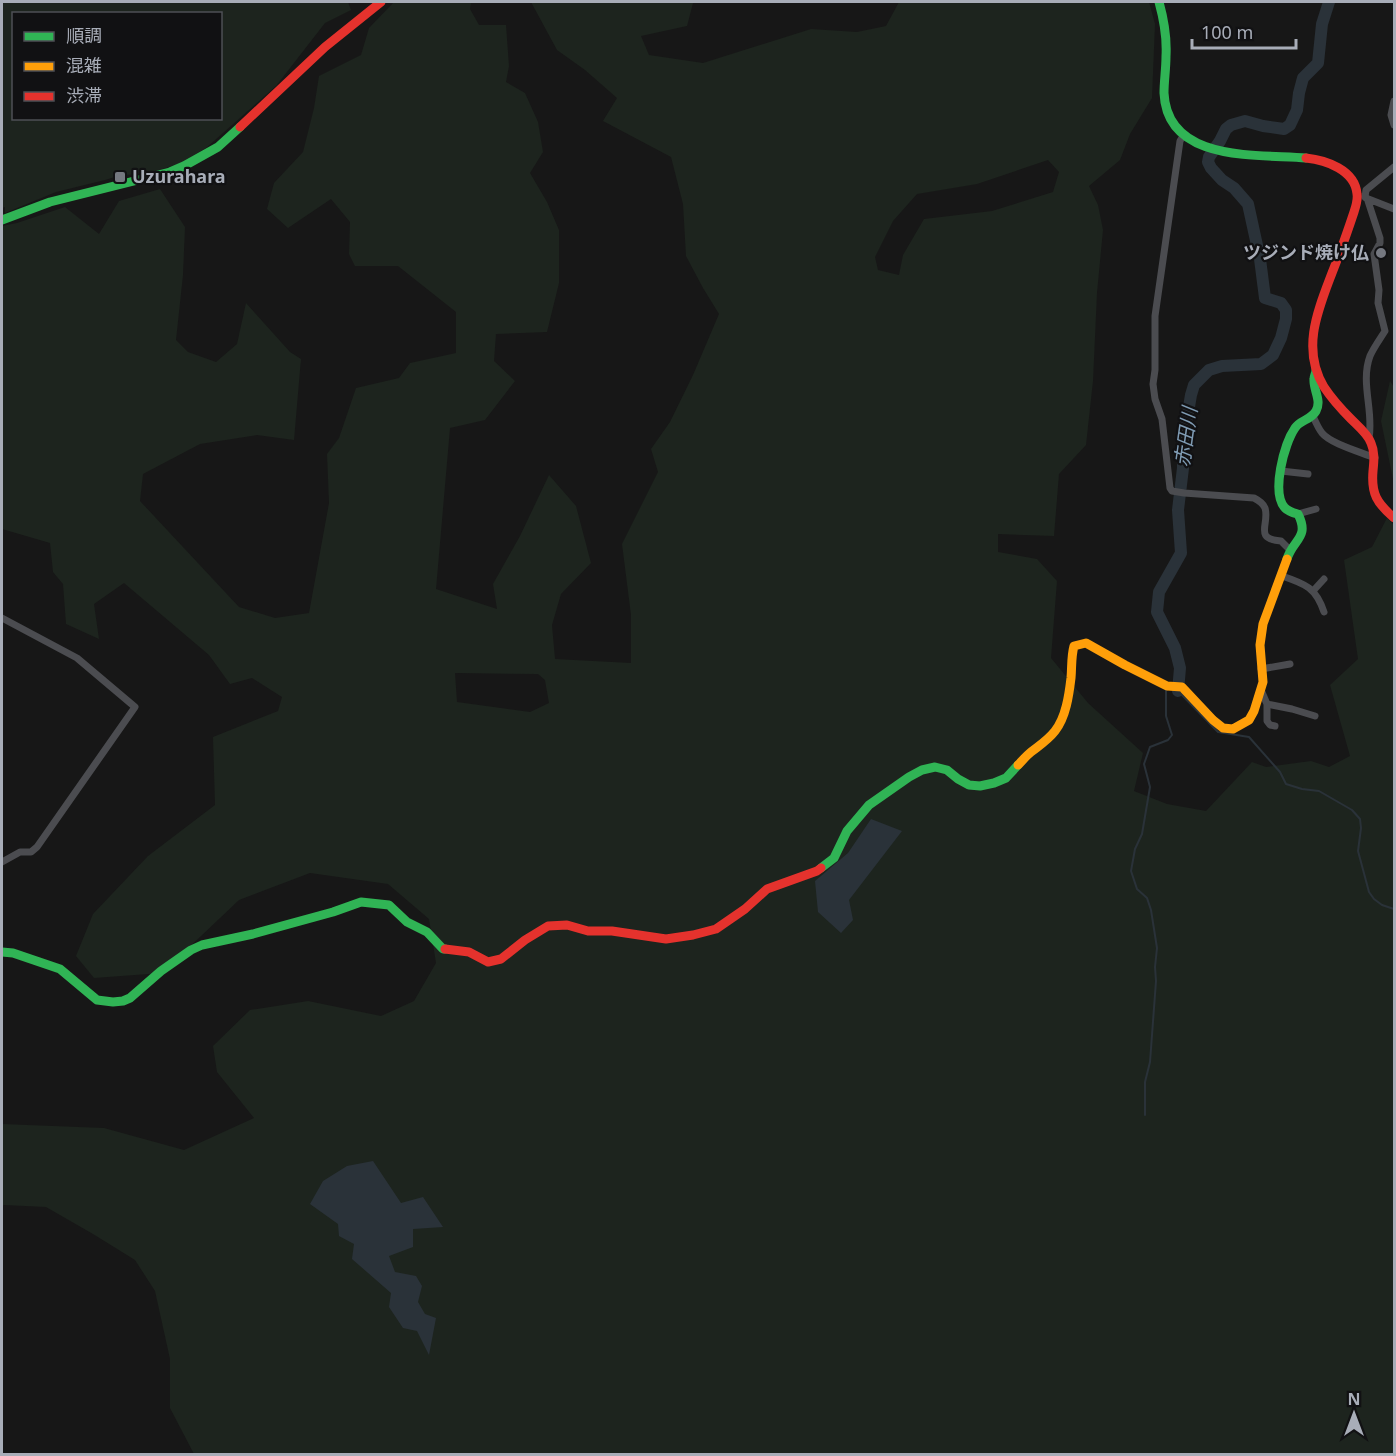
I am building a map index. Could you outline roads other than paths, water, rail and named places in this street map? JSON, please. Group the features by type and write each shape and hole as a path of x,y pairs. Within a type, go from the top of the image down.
{"street":[{"path":"2,220 50,202 170,172 218,147 325,47 381,2"},
{"path":"1160,2 1166,34 1165,100 1169,118 1183,136 1207,146 1253,156 1308,158 1332,163 1347,173 1363,196 1380,238 1374,254 1379,290 1378,303 1385,331 1371,355 1367,369 1371,429 1369,438"},
{"path":"1395,101 1391,115 1395,125"},
{"path":"1183,136 1180,141 1155,315 1153,384 1162,419 1170,488 1172,491 1184,493 1254,498 1260,501 1265,507 1267,538 1281,541 1290,550"},
{"path":"1395,167 1366,190 1363,196 1316,316 1312,346 1316,370 1323,384 1330,395 1369,438 1375,458 1374,496 1395,518"},
{"path":"1363,196 1395,209"},
{"path":"1316,370 1314,380 1319,403 1313,416 1302,421 1291,436 1281,471 1279,489 1280,500 1292,513 1298,514 1316,509"},
{"path":"1313,416 1324,435 1335,442 1375,458"},
{"path":"1281,471 1308,474"},
{"path":"2,952 13,953 60,969 93,997 104,1002 113,1002 130,998 161,971 202,945 253,934 361,902 389,905 407,922 427,932 443,949 470,952 488,962 501,959 525,940 549,926 567,925 588,931 612,931 666,939 716,929 745,909 767,889 817,871 834,858 848,831 869,805 922,770 935,767 947,770 969,785 980,786 1006,778 1029,753 1046,742 1057,729 1063,717 1068,696 1074,646 1086,643 1167,686 1182,687 1223,728 1233,729 1249,720 1263,682 1260,645 1263,624 1290,550 1300,537 1302,524 1298,514"},
{"path":"1282,576 1303,583 1313,591 1320,599 1324,612"},
{"path":"1313,591 1324,579"},
{"path":"2,618 77,658 135,707 37,847 31,852 20,852 2,862"},
{"path":"1261,669 1290,664"},
{"path":"1261,690 1267,704 1268,721 1270,725 1275,726"},
{"path":"1267,704 1315,716"}],"waterway":[{"name":"赤田川","path":"1178,691 1180,668 1175,648 1157,612 1159,592 1181,553 1178,510 1183,468 1183,442 1191,395 1194,385 1209,370 1222,366 1261,364 1273,355 1286,319 1286,310 1281,303 1265,298 1260,259 1248,204 1211,168 1208,162 1209,157 1226,129 1231,125 1245,121 1284,129 1290,125 1297,110 1303,78 1318,63 1322,24 1329,2"},
{"path":"1145,1115 1145,1082 1150,1062 1157,948 1147,898 1137,889 1131,871 1135,849 1142,834 1150,787 1144,764 1150,747 1168,740 1172,735 1166,716 1167,690"},
{"name":"赤田川","path":"1176,691 1218,732 1249,737 1280,772 1286,784 1319,791 1352,810 1360,819 1358,851 1369,892 1382,905 1394,909"}],"place":[{"name":"Uzurahara","path":"120,177"},
{"name":"ツジンド焼け仏","path":"1381,253"}]}
